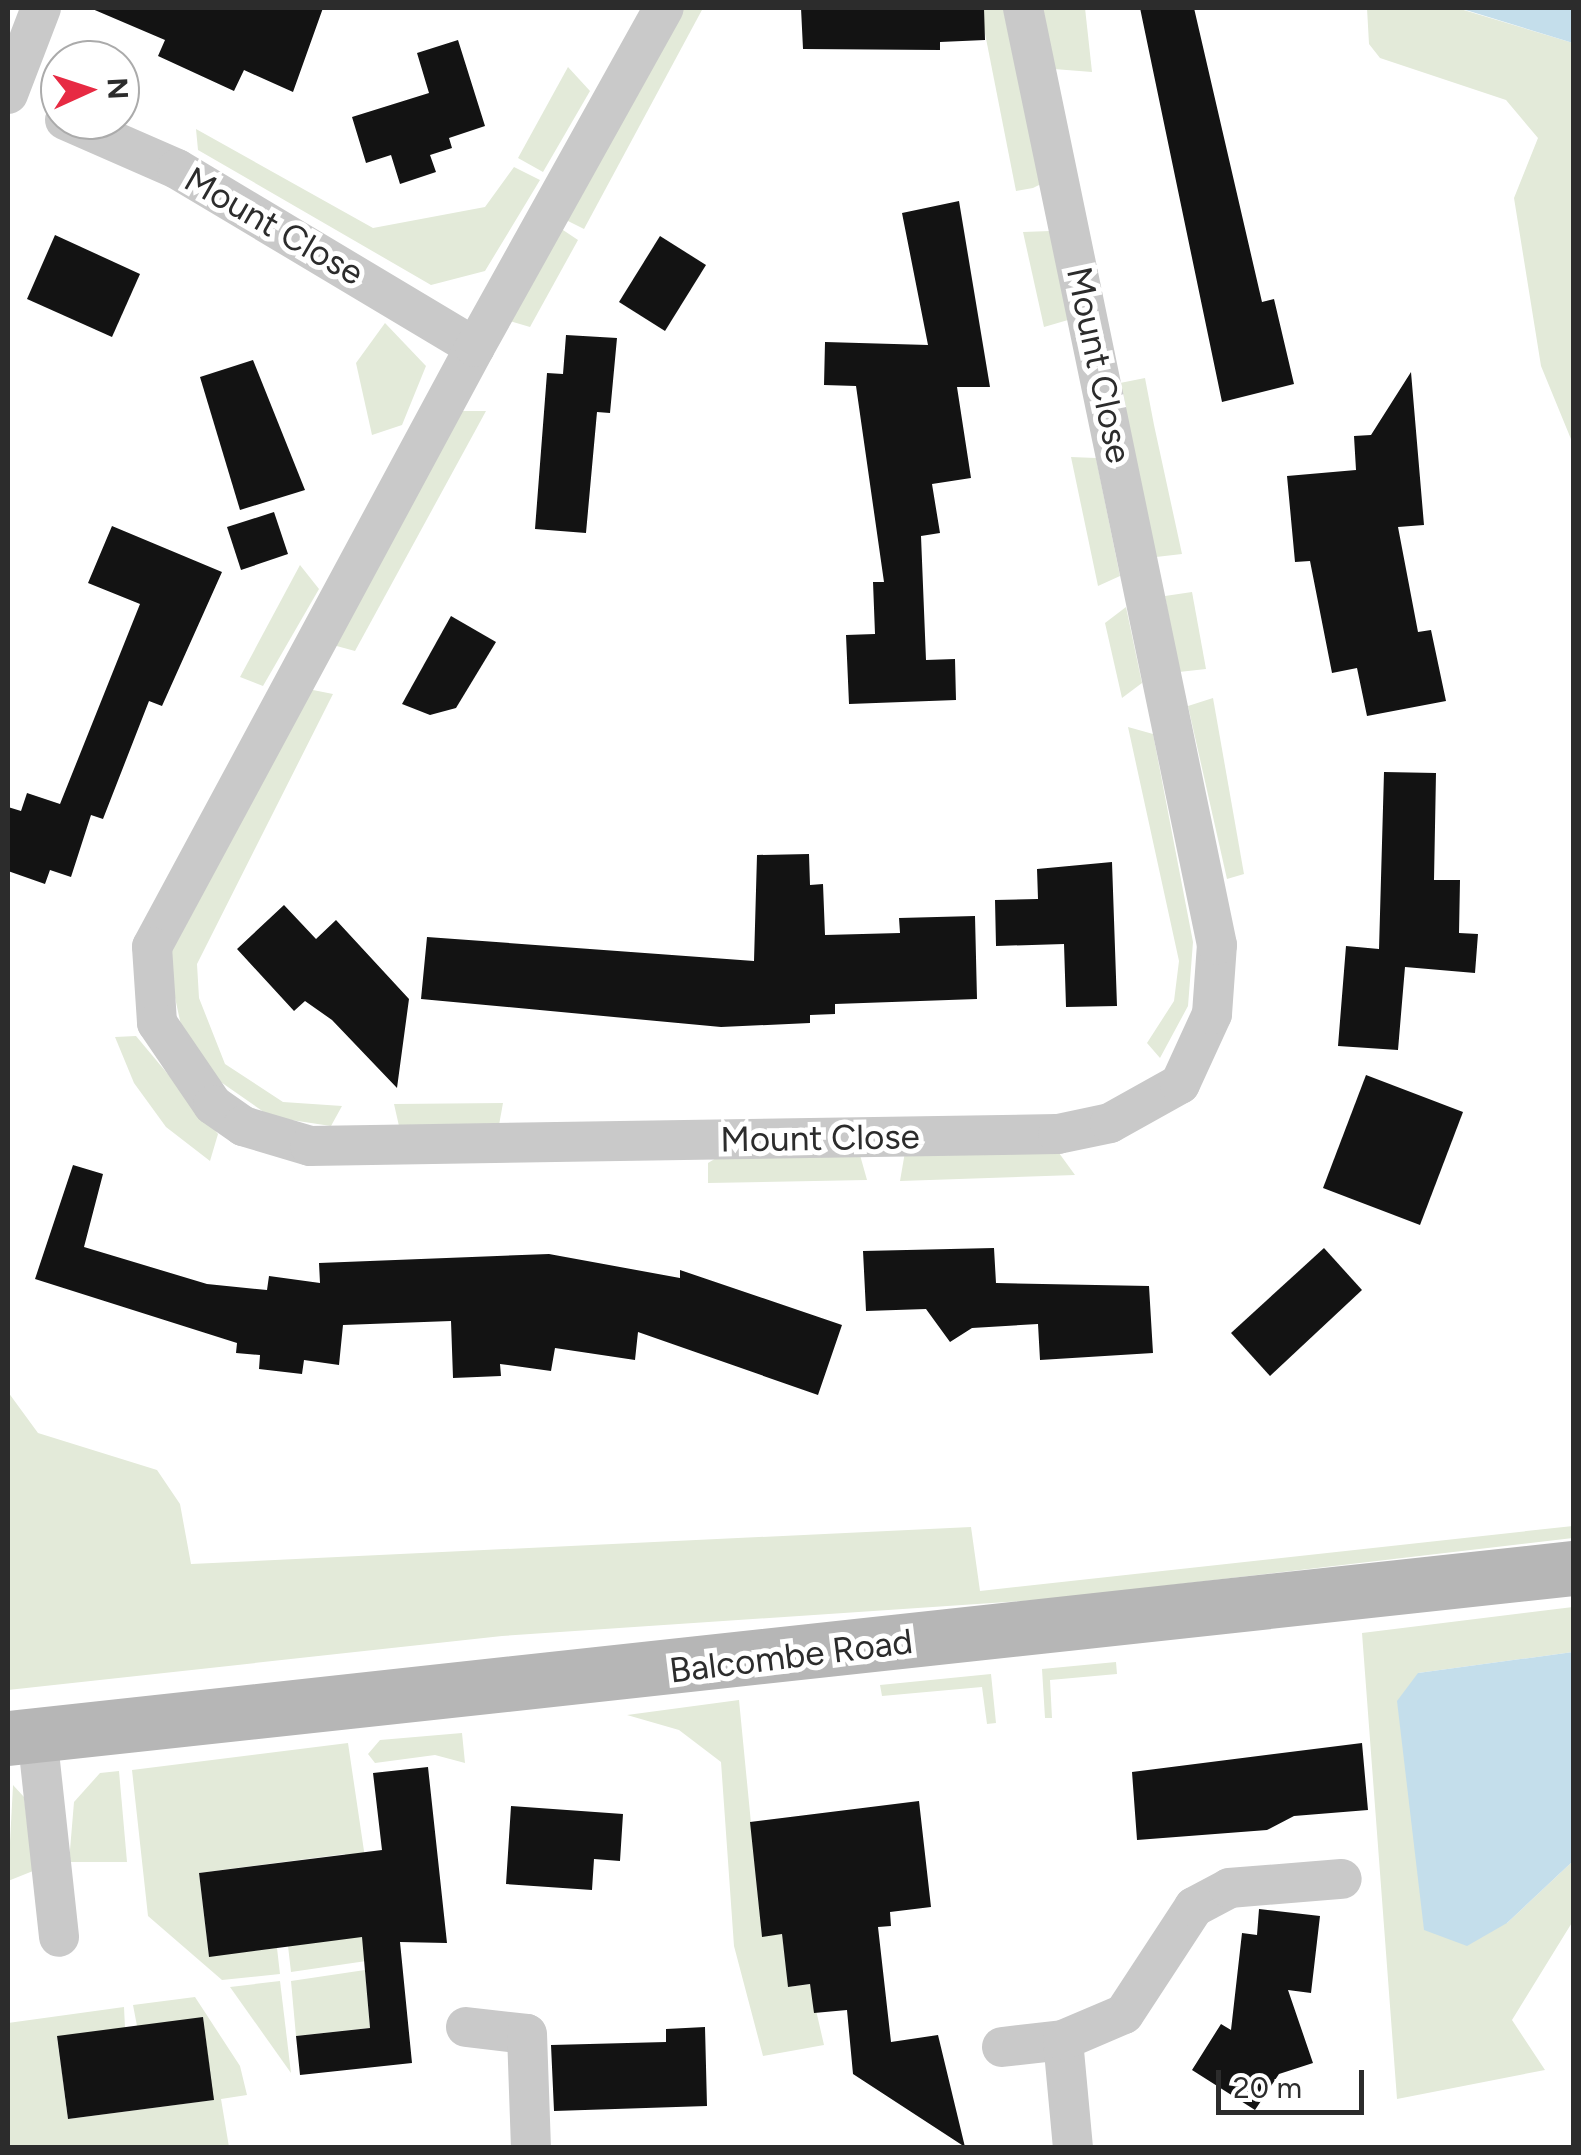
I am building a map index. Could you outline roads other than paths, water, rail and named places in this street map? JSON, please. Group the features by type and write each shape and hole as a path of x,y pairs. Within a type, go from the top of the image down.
{"main road":[{"name":"Balcombe Road","path":"22,1736 1574,1568"}],"street":[{"path":"8,96 41,8"},
{"name":"Mount Close","path":"664,8 475,347 152,947 157,1023 189,1080 242,1126 310,1146 1058,1134 1148,1106 1180,1084 1200,1048 1217,945 1024,8"},
{"name":"Mount Close","path":"8,96 40,110"},
{"name":"Mount Close","path":"110,140 177,169 475,347"},
{"path":"22,1736 59,1937"},
{"path":"1002,2048 1063,2040 1124,2014 1181,1922 1212,1894 1342,1879"},
{"path":"466,2028 527,2034 531,2148"},
{"path":"1063,2040 1073,2148"}],"water":[{"path":"1457,8 1573,8 1573,43 1469,11"},
{"path":"1573,1652 1573,1861 1507,1923 1467,1946 1424,1930 1397,1701 1418,1673"}]}
